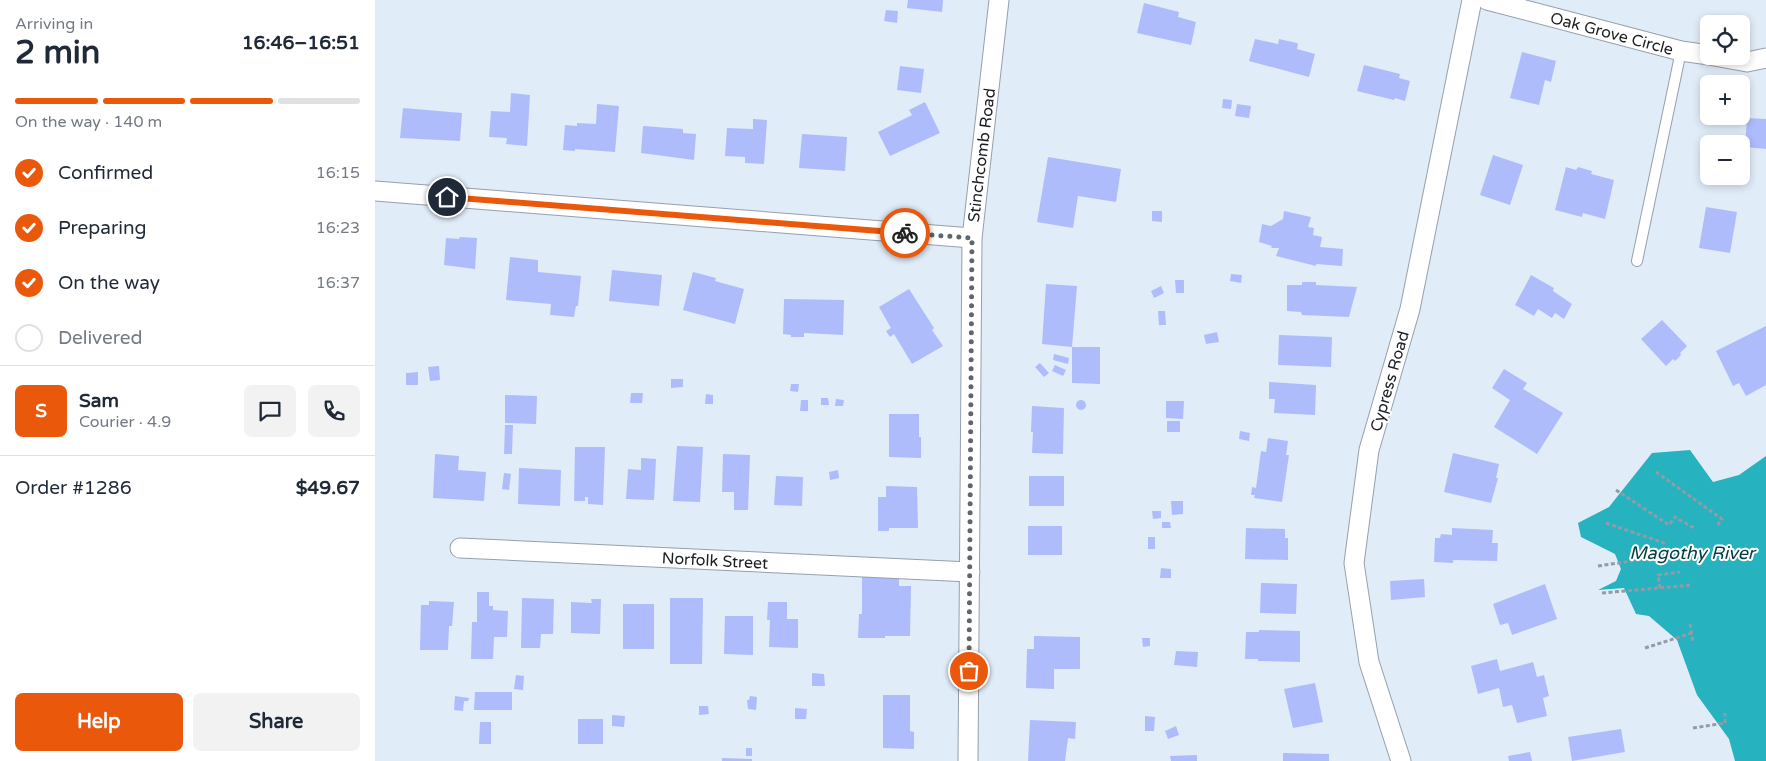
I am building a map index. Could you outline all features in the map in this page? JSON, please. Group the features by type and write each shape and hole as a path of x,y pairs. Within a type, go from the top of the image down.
{"street":[{"name":"Stinchcomb Road","path":"969,761 972,238 999,0"},
{"name":"Cypress Road","path":"1401,761 1369,662 1354,563 1369,450 1410,309 1472,0"},
{"name":"Oak Grove Circle","path":"1487,0 1700,53"},
{"path":"1750,61 1766,58"},
{"path":"375,191 972,238"},
{"name":"Norfolk Street","path":"460,548 970,572"}],"lane":[{"path":"1637,261 1681,50"}],"path":[{"path":"1656,472 1722,519 1717,526"},
{"path":"1616,490 1669,524 1675,518 1694,528"},
{"path":"1606,523 1667,544"},
{"path":"1598,566 1666,556"},
{"path":"1660,588 1658,574 1679,572"},
{"path":"1602,593 1692,585"},
{"path":"1690,624 1693,643"},
{"path":"1645,648 1692,634"},
{"path":"1693,728 1725,723 1725,713"}],"water":[{"name":"Magothy River","path":"1690,450 1713,482 1739,475 1766,456 1766,761 1735,761 1729,739 1697,695 1677,640 1649,616 1636,614 1624,588 1598,590 1616,581 1621,569 1615,554 1581,537 1578,523 1609,507 1652,453"}],"building":[{"path":"908,0 943,0 942,12 907,8"},
{"path":"1144,3 1179,12 1178,17 1196,22 1191,45 1137,33"},
{"path":"886,10 898,11 897,23 884,21"},
{"path":"1255,39 1278,44 1279,39 1297,43 1297,49 1315,54 1309,77 1249,61"},
{"path":"1522,52 1556,61 1551,82 1545,80 1539,105 1510,98"},
{"path":"1364,65 1400,74 1399,78 1410,81 1405,101 1357,91"},
{"path":"900,66 924,69 921,93 897,90"},
{"path":"511,93 530,95 527,146 506,144 507,138 489,137 491,111 510,112"},
{"path":"1223,99 1232,100 1231,109 1222,108"},
{"path":"925,102 940,133 890,156 878,132 912,115 909,110"},
{"path":"597,104 619,106 615,152 563,150 565,125 577,126 577,123 596,124"},
{"path":"1237,104 1251,106 1249,118 1235,116"},
{"path":"403,108 462,113 460,141 400,138"},
{"path":"1750,118 1766,119 1766,149 1750,147 1750,135 1746,135 1747,125 1750,125"},
{"path":"753,119 767,120 764,164 745,163 745,157 725,156 727,128 753,129"},
{"path":"643,126 683,129 683,133 696,134 694,160 641,153"},
{"path":"802,134 847,137 845,171 799,168"},
{"path":"1493,155 1523,165 1510,205 1480,195"},
{"path":"1048,157 1121,169 1116,202 1078,196 1073,228 1037,222"},
{"path":"1566,167 1576,170 1578,167 1592,171 1591,174 1614,180 1605,219 1583,213 1582,217 1555,210"},
{"path":"1706,207 1737,212 1730,253 1699,248"},
{"path":"1152,211 1162,211 1162,222 1152,221"},
{"path":"1284,211 1311,217 1308,227 1314,228 1313,235 1322,237 1320,247 1343,249 1342,266 1316,264 1316,266 1276,256 1279,248 1271,248 1272,246 1259,242 1262,224 1271,226 1283,219"},
{"path":"460,237 477,238 475,269 444,265 446,238 459,239"},
{"path":"510,257 538,260 538,272 581,276 578,306 576,306 574,317 550,315 551,304 506,300"},
{"path":"612,270 662,275 659,306 609,301"},
{"path":"693,272 716,278 715,281 744,289 735,324 683,310"},
{"path":"1231,274 1242,275 1241,283 1230,281"},
{"path":"1531,275 1554,288 1553,291 1572,304 1564,319 1555,313 1552,318 1538,309 1534,316 1515,305"},
{"path":"1175,280 1184,280 1184,293 1176,293"},
{"path":"1302,282 1316,282 1316,285 1357,287 1349,317 1302,315 1301,312 1287,311 1287,285 1302,285"},
{"path":"1046,284 1077,286 1072,347 1042,344"},
{"path":"1161,286 1164,293 1154,298 1151,291"},
{"path":"909,289 943,346 912,364 894,334 890,337 886,331 891,328 879,307"},
{"path":"784,299 844,300 843,335 804,333 804,337 791,337 791,335 783,334"},
{"path":"1158,311 1165,311 1166,325 1159,325"},
{"path":"1662,320 1687,346 1675,361 1673,359 1666,366 1641,339"},
{"path":"1766,326 1766,385 1746,396 1739,383 1733,386 1716,351"},
{"path":"1217,332 1219,342 1206,344 1204,335"},
{"path":"1279,335 1332,337 1331,367 1278,365"},
{"path":"1072,347 1100,347 1100,384 1072,383"},
{"path":"1054,354 1069,358 1068,364 1053,360"},
{"path":"1040,363 1049,373 1044,377 1035,367"},
{"path":"1055,365 1066,370 1063,376 1052,371"},
{"path":"439,366 440,380 430,381 428,367"},
{"path":"1504,369 1527,383 1523,389 1563,413 1537,454 1494,427 1510,400 1492,388"},
{"path":"418,372 418,385 406,385 406,373"},
{"path":"671,379 683,379 683,387 671,388"},
{"path":"1269,382 1316,385 1315,415 1274,413 1275,399 1269,399"},
{"path":"791,384 799,384 798,392 790,391"},
{"path":"631,393 643,393 642,403 630,403"},
{"path":"706,394 713,395 713,404 705,404"},
{"path":"505,395 537,396 536,424 505,423"},
{"path":"821,398 828,398 829,405 821,405"},
{"path":"836,399 844,400 843,406 835,406"},
{"path":"801,400 808,400 808,411 800,411"},
{"path":"1079,400 1083,400 1086,405 1085,409 1079,410 1076,407 1076,403"},
{"path":"1166,401 1184,401 1183,419 1166,418"},
{"path":"1032,406 1064,408 1063,454 1032,453"},
{"path":"889,414 919,414 921,458 889,457"},
{"path":"1167,421 1180,421 1180,432 1167,432"},
{"path":"505,425 513,425 512,454 504,454"},
{"path":"1240,431 1250,433 1249,441 1239,439"},
{"path":"1268,438 1288,441 1286,455 1289,455 1282,502 1254,498 1255,495 1251,495 1252,487 1256,488 1261,451 1266,452"},
{"path":"677,446 703,447 700,502 673,501"},
{"path":"575,447 605,447 603,505 588,504 588,497 585,497 585,501 574,501"},
{"path":"1453,453 1499,464 1496,478 1498,478 1491,503 1444,492"},
{"path":"435,454 459,456 458,470 486,472 484,501 433,498"},
{"path":"723,454 750,455 748,510 734,510 734,492 722,492"},
{"path":"641,458 656,459 654,500 626,499 628,469 641,470"},
{"path":"519,468 561,470 560,506 518,504"},
{"path":"838,470 839,478 830,480 829,472"},
{"path":"504,473 511,474 509,490 502,489"},
{"path":"776,476 803,477 802,506 774,505"},
{"path":"1029,476 1064,476 1064,506 1029,506"},
{"path":"886,486 917,487 918,528 889,528 889,531 878,531 878,497 886,497"},
{"path":"1171,501 1183,501 1183,514 1172,515"},
{"path":"1152,511 1161,511 1161,518 1153,519"},
{"path":"1162,522 1170,522 1171,528 1162,528"},
{"path":"1028,526 1062,526 1062,555 1028,555"},
{"path":"1246,528 1285,529 1285,538 1288,538 1288,560 1245,559"},
{"path":"1452,528 1493,530 1492,543 1498,543 1497,561 1453,560 1453,563 1434,562 1435,538 1440,538 1441,534 1452,535"},
{"path":"1148,537 1155,537 1155,549 1148,549"},
{"path":"1161,568 1171,569 1171,578 1160,578"},
{"path":"862,577 899,578 899,586 911,586 910,636 858,638 859,614 862,614"},
{"path":"1424,579 1425,597 1391,600 1390,581"},
{"path":"1261,583 1297,584 1296,614 1260,613"},
{"path":"1545,584 1557,619 1512,635 1508,623 1500,625 1493,604"},
{"path":"477,592 489,592 489,606 493,606 493,610 508,611 507,637 494,637 493,659 471,659 472,622 477,622"},
{"path":"522,598 554,599 553,634 541,634 540,648 521,648"},
{"path":"670,598 703,598 702,664 670,664"},
{"path":"591,599 601,599 600,634 571,633 571,602 592,603"},
{"path":"429,601 454,602 452,626 449,626 448,650 420,650 421,605 429,605"},
{"path":"768,602 787,602 787,619 798,619 798,648 769,647 770,620 767,620"},
{"path":"623,604 654,604 654,649 623,649"},
{"path":"725,616 753,616 753,655 724,654"},
{"path":"1259,630 1300,631 1300,662 1245,659 1246,632 1259,632"},
{"path":"1034,636 1080,637 1080,669 1054,669 1054,689 1026,688 1027,649 1034,649"},
{"path":"1142,638 1150,638 1150,646 1143,647"},
{"path":"1176,651 1198,652 1197,667 1174,665"},
{"path":"1497,659 1500,671 1533,662 1537,677 1544,675 1549,696 1543,698 1547,716 1517,723 1512,705 1503,707 1499,688 1478,694 1471,666"},
{"path":"812,673 824,674 825,686 812,686"},
{"path":"516,675 524,676 523,690 514,689"},
{"path":"1315,683 1323,722 1293,728 1284,689"},
{"path":"475,692 512,692 512,710 474,710"},
{"path":"883,695 910,695 910,731 914,732 914,749 883,748"},
{"path":"455,696 469,698 468,701 464,701 463,711 454,710"},
{"path":"750,696 757,697 756,710 748,709 747,700 749,700"},
{"path":"699,706 708,706 709,714 699,715"},
{"path":"795,708 807,709 806,719 795,719"},
{"path":"612,715 625,716 624,727 612,726"},
{"path":"1145,716 1155,717 1154,731 1145,731"},
{"path":"578,719 603,719 603,744 578,744"},
{"path":"1030,720 1076,722 1075,739 1068,738 1065,761 1028,761"},
{"path":"480,722 491,722 491,744 479,744"},
{"path":"1176,726 1179,735 1168,739 1165,731"},
{"path":"1621,729 1625,752 1572,761 1568,737"},
{"path":"746,748 752,748 752,756 746,756"},
{"path":"1530,752 1532,761 1509,761 1508,756"},
{"path":"1283,753 1329,754 1329,761 1283,761"},
{"path":"1197,755 1197,761 1171,761 1170,756"},
{"path":"722,758 752,759 752,761 722,761"}],"way so far":[{"path":"905,233 972,238 969,671"}],"route":[{"path":"447,197 905,233"}]}
